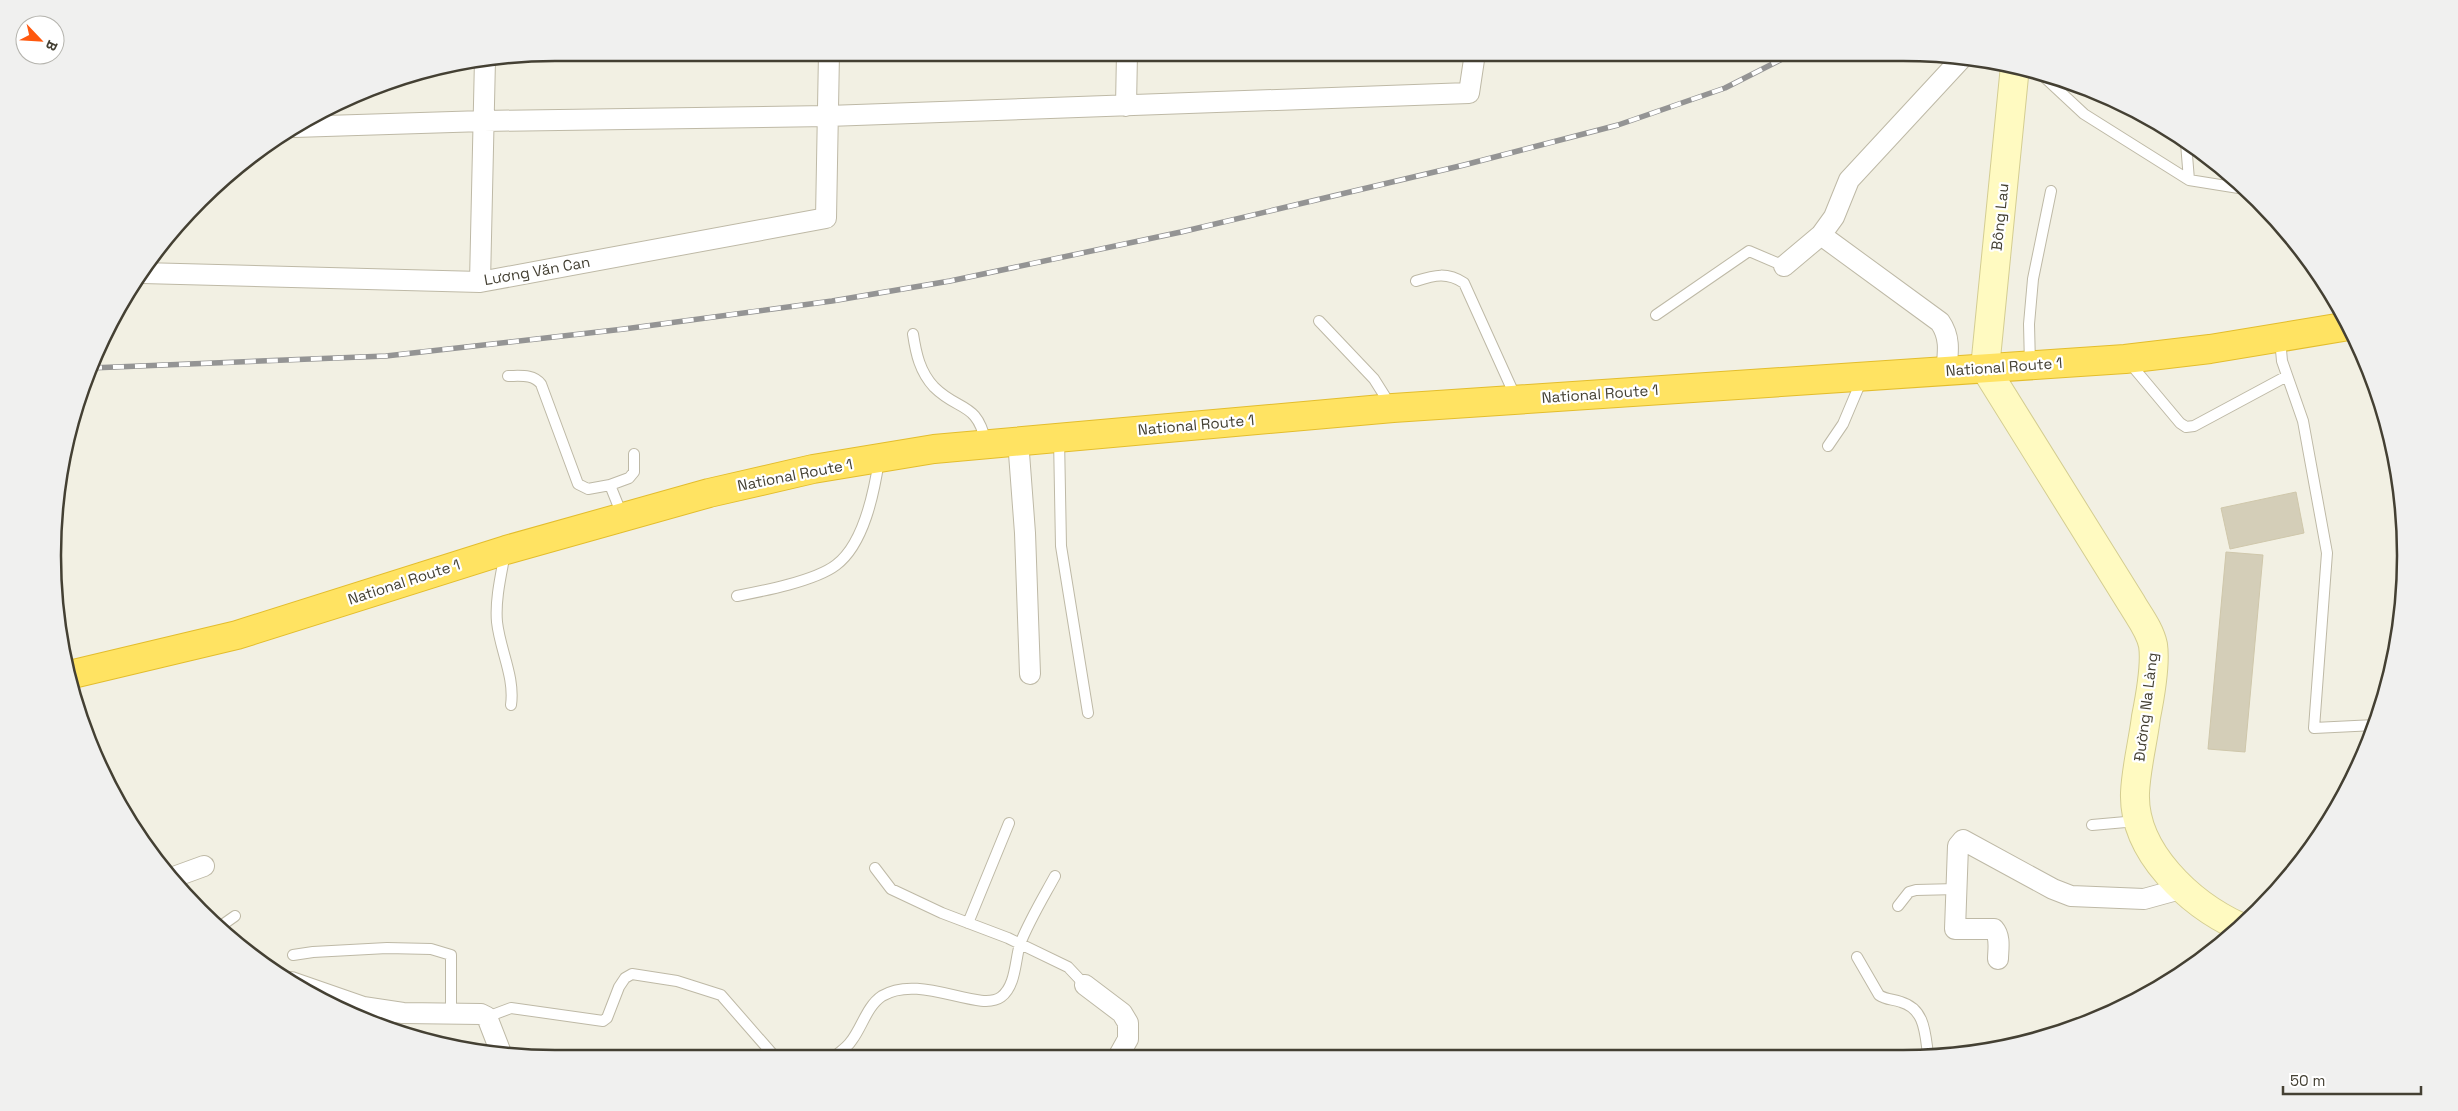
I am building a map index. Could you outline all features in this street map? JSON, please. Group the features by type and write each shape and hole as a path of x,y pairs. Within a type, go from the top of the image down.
{"highway":[{"name":"National Route 1","path":"76,673 237,635 506,550 622,516 813,469 934,449 1393,408 1946,372 2125,358 2210,350 2341,328"}],"main road":[{"name":"Bông Lau","path":"1986,368 2014,74"},
{"name":"Đường Na Làng","path":"1986,368 2132,604 2153,645 2149,700 2135,793 2138,821 2145,842 2176,881 2206,907 2233,923"}],"street":[{"path":"828,116 829,61"},
{"path":"1126,106 1127,61"},
{"path":"309,127 484,121 828,116 1469,93 1474,61"},
{"path":"1784,266 1821,235 1834,217 1849,180 1956,64"},
{"path":"480,282 485,66"},
{"name":"Lương Văn Can","path":"150,273 480,282 826,218 828,116"},
{"path":"1821,235 1940,322 1946,331 1949,341 1946,372"},
{"path":"1018,440 1025,533 1030,674"},
{"path":"1998,960 1997,932 1994,929 1955,929 1958,846 1963,840 2053,889 2071,896 2144,900 2184,888"},
{"path":"179,875 204,866"},
{"path":"1085,985 1122,1013 1128,1023 1128,1039 1122,1050"},
{"path":"345,1002 383,1010 451,1014 472,1013 487,1017 499,1047"}],"lane":[{"path":"2052,84 2084,114 2189,180 2231,187"},
{"path":"2187,152 2189,180"},
{"path":"2030,365 2029,324 2033,279 2051,191"},
{"path":"1656,315 1749,251 1784,266"},
{"path":"1416,281 1438,274 1454,276 1464,284 1517,400"},
{"path":"1319,321 1374,379 1393,408"},
{"path":"913,334 916,358 924,373 934,387 976,416 983,427 986,443"},
{"path":"2279,338 2282,360 2303,421 2327,553 2314,728 2367,725"},
{"path":"2125,358 2180,423 2186,426 2194,426 2287,376"},
{"path":"508,376 530,376 536,378 541,384 578,484 588,489 610,485 628,478 634,472 634,454"},
{"path":"1828,446 1843,424 1863,376"},
{"path":"1058,437 1061,546 1088,713"},
{"path":"737,596 785,586 836,566 852,547 864,520 874,494 879,459"},
{"path":"610,485 622,516"},
{"path":"506,550 497,620 502,654 513,692 511,705"},
{"path":"2092,825 2138,821"},
{"path":"968,923 1009,823"},
{"path":"875,868 891,890 1020,944 1068,967 1085,985"},
{"path":"841,1050 852,1040 872,1005 882,996 918,988 937,990 986,1003 1001,997 1009,987 1020,944 1055,876"},
{"path":"1898,906 1909,892 1916,890 1957,889"},
{"path":"225,923 235,916"},
{"path":"293,955 313,952 388,948 431,949 451,956 451,1014"},
{"path":"1857,957 1879,994 1884,998 1903,1002 1916,1010 1923,1020 1927,1049"},
{"path":"487,1017 511,1008 603,1021 607,1018 625,978 632,974 650,976 708,989 721,995 769,1050"}],"building":[{"path":"2296,492 2304,533 2230,549 2221,508"},
{"path":"2226,552 2263,555 2245,752 2208,749"}],"railway":[{"path":"98,368 386,356 624,329 832,301 950,281 1181,232 1464,165 1618,125 1725,88 1778,61"}]}
